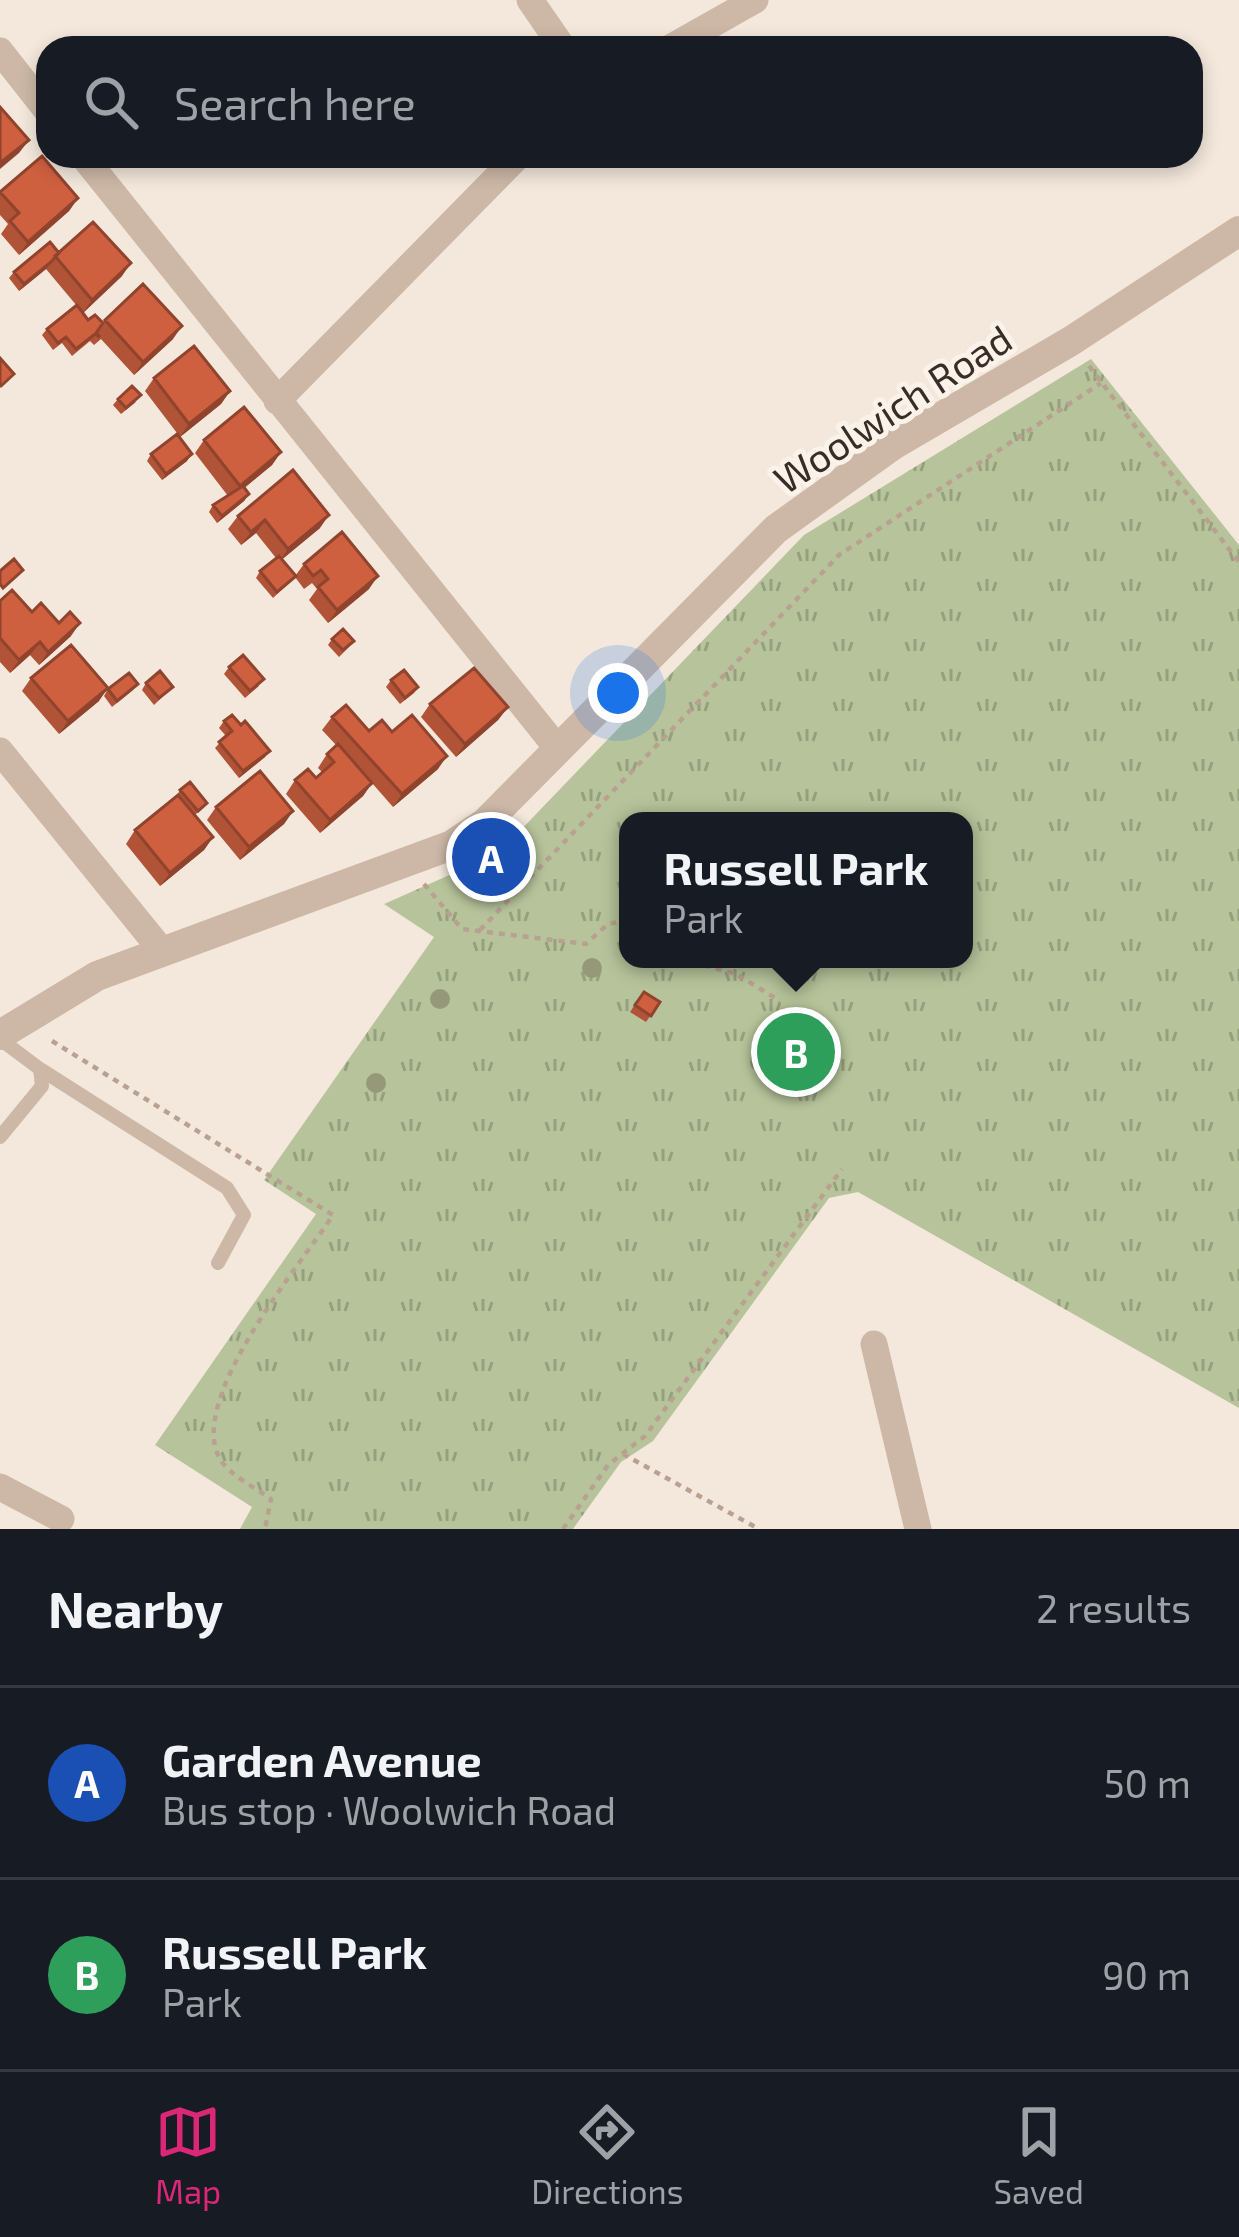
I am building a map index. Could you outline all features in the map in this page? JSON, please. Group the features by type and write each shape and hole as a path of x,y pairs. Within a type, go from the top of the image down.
{"street":[{"path":"530,0 555,36"},
{"path":"691,36 755,0"},
{"path":"0,51 36,97"},
{"path":"93,168 559,749"},
{"path":"277,401 506,168"},
{"name":"Woolwich Road","path":"0,1037 97,976 411,864 485,823 776,529 893,445 1071,341 1239,231"},
{"path":"0,751 163,952"},
{"path":"874,1344 918,1529"},
{"path":"0,1487 61,1519"}],"lane":[{"path":"0,1037 40,1069 227,1188 244,1215 218,1263"},
{"path":"0,1137 42,1086 40,1069"}],"path":[{"path":"1071,341 1239,562"},
{"path":"480,930 839,555 1101,382"},
{"path":"411,864 462,928 586,944 608,924 619,922"},
{"path":"700,968 736,974 780,1001"},
{"path":"33,1014 48,1038 333,1215 222,1383 210,1432 221,1463 271,1499 265,1529"},
{"path":"563,1529 608,1465 645,1436 842,1168"},
{"path":"623,1454 759,1529"}],"green space":[{"path":"1091,359 1239,545 1239,1408 858,1192 829,1198 653,1441 621,1462 573,1529 240,1529 252,1507 155,1445 316,1214 264,1180 434,937 384,904 463,869 514,837 804,535"}],"building":[{"path":"0,107 29,140 0,163"},
{"path":"36,161 36,168 52,168 78,198 28,242 10,221 19,213 0,192"},
{"path":"93,222 131,263 92,300 55,256"},
{"path":"50,242 59,253 24,284 14,272"},
{"path":"143,284 182,326 143,362 105,320"},
{"path":"77,305 88,320 95,315 103,323 96,333 100,337 95,334 76,349 66,337 58,343 47,329"},
{"path":"194,346 230,391 189,424 154,378"},
{"path":"0,358 14,374 1,386 0,385"},
{"path":"132,386 141,395 126,408 118,399"},
{"path":"244,407 281,452 240,486 204,440"},
{"path":"177,434 192,454 166,474 151,454"},
{"path":"293,470 329,515 288,549 265,520 251,532 238,516"},
{"path":"243,486 249,494 222,516 213,505"},
{"path":"342,532 378,576 337,610 318,587 328,579 321,570 313,576 304,564"},
{"path":"279,556 296,576 277,592 260,571"},
{"path":"14,559 23,570 3,588 0,571"},
{"path":"12,590 32,612 41,603 59,623 70,612 80,623 48,652 40,642 19,660 0,638 0,601"},
{"path":"343,629 354,641 343,650 332,639"},
{"path":"71,645 108,688 68,721 31,678"},
{"path":"243,655 264,679 250,691 229,667"},
{"path":"474,668 508,707 465,744 430,704"},
{"path":"404,670 418,687 405,698 391,680"},
{"path":"160,671 173,687 159,698 146,683"},
{"path":"129,673 138,684 117,701 108,689"},
{"path":"346,705 369,731 382,720 392,732 412,715 447,756 402,794 332,717"},
{"path":"232,715 241,725 245,721 270,751 243,771 219,742 232,731 224,721"},
{"path":"338,744 372,783 330,820 295,780 308,769 316,778 334,762 327,754"},
{"path":"260,771 293,811 249,847 216,807"},
{"path":"190,782 207,803 198,811 180,790"},
{"path":"178,795 213,837 170,873 135,830"},
{"path":"644,992 660,1002 651,1016 635,1005"}],"place":[{"name":"Garden Avenue","path":"491,857"},
{"name":"Russell Park","path":"796,1052"}]}
